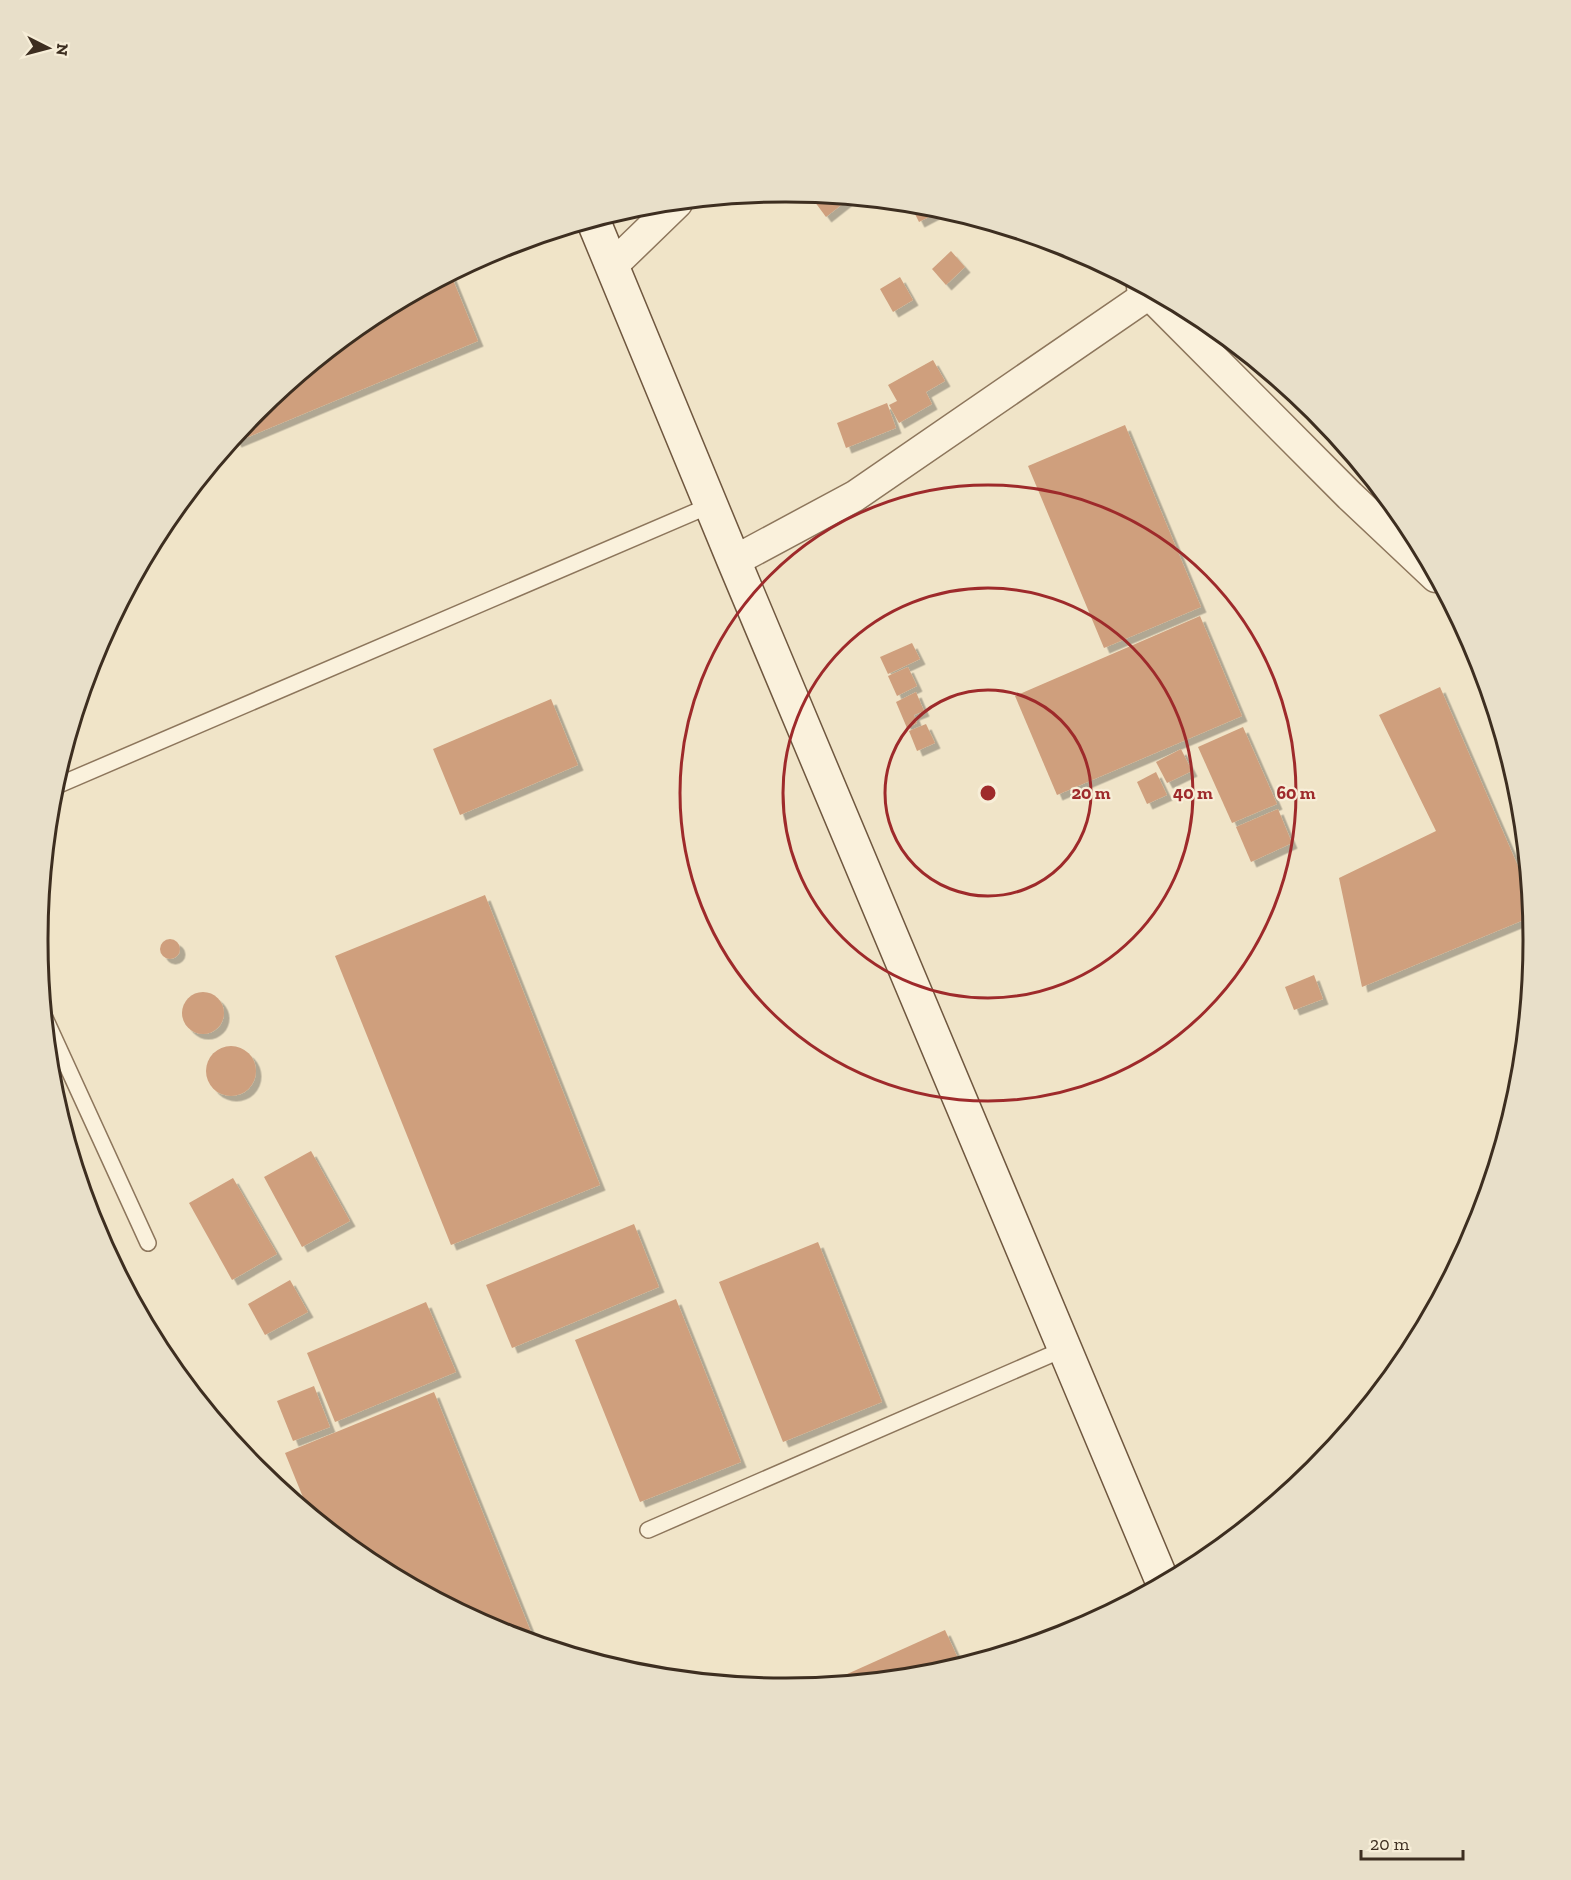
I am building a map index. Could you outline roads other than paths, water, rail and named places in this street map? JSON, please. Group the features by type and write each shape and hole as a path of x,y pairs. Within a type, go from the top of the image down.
{"main road":[{"path":"596,228 1159,1576"}],"street":[{"path":"613,265 667,213"},
{"path":"734,561 855,496 1141,294"},
{"path":"1159,304 1350,496 1416,559"}],"lane":[{"path":"65,782 711,505"},
{"path":"54,1038 148,1242"},
{"path":"648,1530 1064,1349"}]}
